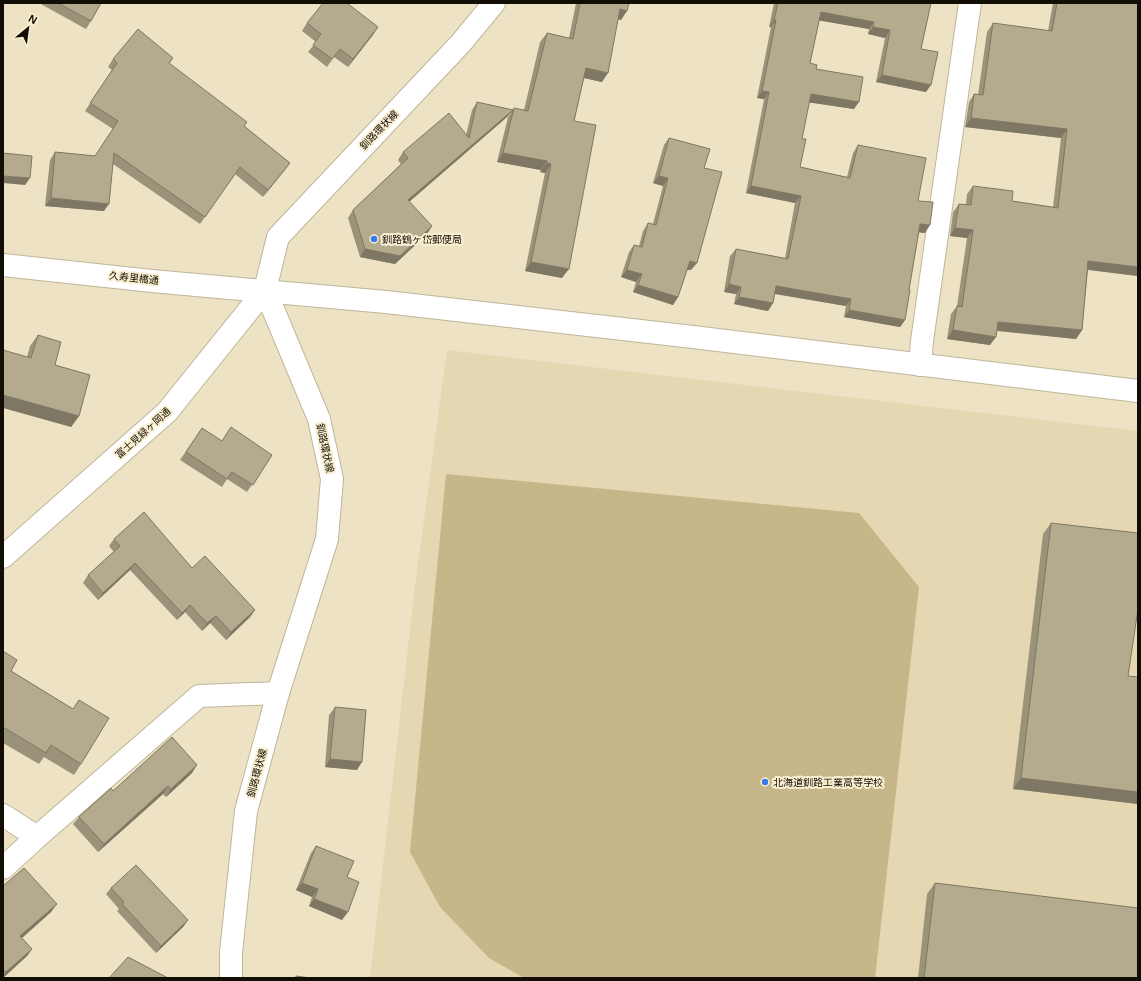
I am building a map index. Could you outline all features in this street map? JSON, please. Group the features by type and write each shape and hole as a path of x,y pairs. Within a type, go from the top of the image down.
{"street":[{"name":"釧路環状線","path":"231,978 231,952 246,811 278,693 327,539 332,479 320,419 264,290 278,237 461,44 494,3"},
{"path":"920,365 922,341 969,3"},
{"name":"久寿里橋通","path":"3,264 152,281 386,302 693,337 1138,391"},
{"name":"富士見緑ヶ岡通","path":"3,557 167,412 264,290"},
{"path":"3,868 199,696 278,693"},
{"path":"3,815 37,837"}],"shaded area":[{"name":"北海道釧路工業高等学校","path":"447,350 1138,431 1138,978 370,978 415,586"},
{"path":"446,474 859,513 919,587 875,978 524,978 489,958 440,907 410,852"}],"building":[{"path":"58,3 101,3 91,21"},
{"path":"323,3 347,3 378,27 353,59 340,49 332,59 313,45 321,34 307,23"},
{"path":"580,3 629,3 627,11 620,9 608,73 586,68 574,121 596,125 569,269 531,262 551,164 547,163 547,161 503,153 514,108 528,111 547,33 573,39"},
{"path":"778,3 931,3 921,49 938,52 931,85 882,75 890,30 873,27 874,22 821,12 810,63 817,65 816,69 863,77 859,102 811,94 802,139 806,139 800,167 850,178 858,145 926,158 918,201 933,202 930,225 920,224 905,320 849,310 851,299 776,286 773,303 739,297 741,287 729,284 736,249 788,259 801,196 751,186 769,92 762,91"},
{"path":"1057,3 1138,3 1138,267 1088,261 1082,330 998,322 996,337 953,330 957,306 962,307 973,230 955,228 959,204 971,205 973,186 1013,191 1012,201 1058,208 1067,129 971,118 974,94 983,95 993,23 1052,31"},
{"path":"138,29 173,58 169,63 247,122 244,126 290,163 268,190 240,167 205,217 114,153 109,204 51,198 55,152 95,156 118,121 90,103 117,63 113,59"},
{"path":"477,102 513,110 408,200 432,226 400,256 365,249 353,210 408,158 403,152 449,113 469,138"},
{"path":"669,138 710,149 704,168 722,172 697,263 690,261 678,297 638,285 642,274 627,270 634,245 642,247 648,223 656,225 668,178 659,176"},
{"path":"3,153 32,156 30,178 3,176"},
{"path":"38,335 61,342 55,365 90,375 79,416 3,395 3,350 31,358"},
{"path":"231,427 272,455 253,485 232,472 227,479 186,452 202,428 222,441"},
{"path":"144,512 192,568 205,556 255,610 231,632 216,616 207,623 190,605 182,613 135,563 103,593 88,575 120,546 114,539"},
{"path":"1051,523 1138,533 1138,609 1128,676 1138,677 1138,792 1021,778"},
{"path":"3,651 17,660 11,671 73,709 79,700 109,718 81,764 51,745 46,753 3,727"},
{"path":"335,707 366,710 362,762 330,759"},
{"path":"172,737 197,765 171,789 168,786 104,844 79,817 111,788 113,791"},
{"path":"316,846 354,861 347,877 359,882 348,912 314,899 318,889 302,883"},
{"path":"136,865 188,920 161,946 122,904 124,902 111,888"},
{"path":"24,868 57,904 20,936 32,949 6,972 3,969 3,886"},
{"path":"935,883 1138,908 1138,978 924,978"},
{"path":"128,957 168,978 109,978"},
{"path":"296,976 310,978 296,978"}],"place":[{"name":"釧路鶴ヶ岱郵便局","path":"374,239"},
{"name":"北海道釧路工業高等学校","path":"765,782"}]}
